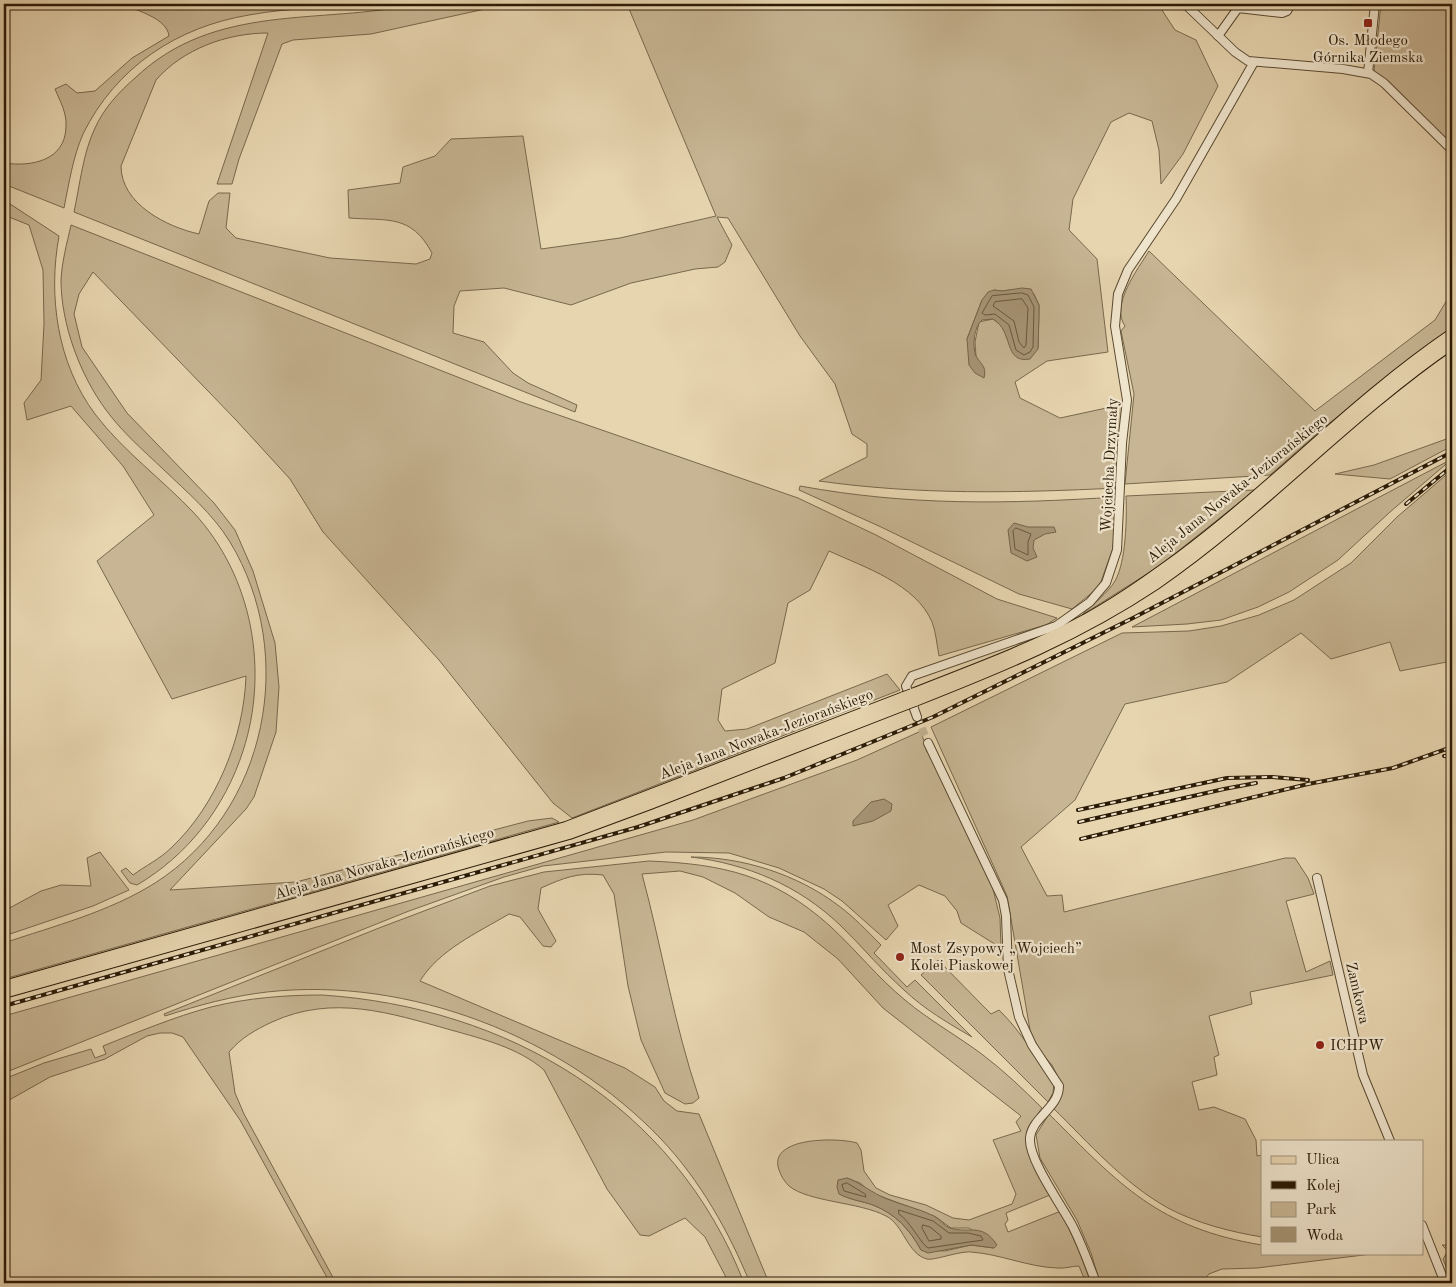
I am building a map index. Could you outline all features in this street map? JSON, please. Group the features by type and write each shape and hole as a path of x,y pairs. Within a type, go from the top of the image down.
{"main road":[{"name":"Aleja Jana Nowaka-Jeziorańskiego","path":"4,993 569,834 650,804 909,699 1051,637 1078,624 1151,578 1217,527 1389,382 1452,334"},
{"name":"Aleja Jana Nowaka-Jeziorańskiego","path":"4,986 566,826 909,699 1005,666 1083,629 1156,584 1215,539 1414,371 1452,344"}],"street":[{"path":"1185,4 1242,58 1254,62 1368,73 1384,83 1452,150"},
{"path":"1218,36 1238,6 1282,12 1287,11 1291,4"},
{"path":"1368,73 1375,4"},
{"name":"Wojciecha Drzymały","path":"917,717 906,686 912,676 1056,626 1090,602 1106,583 1118,550 1122,443 1128,400 1115,326 1118,294 1128,270 1170,208 1254,62"},
{"path":"928,743 1003,900 1006,916 1008,969 1019,1017 1032,1045 1057,1080 1059,1086 1056,1098 1032,1130 1030,1147 1036,1163 1073,1228 1096,1283"},
{"name":"Zamkowa","path":"1317,878 1364,1074 1390,1140"},
{"path":"1424,1230 1445,1283"}],"green space":[{"path":"123,4 378,4 265,12 197,29 174,40 151,54 131,70 97,110 83,134 72,170 64,208 4,184 4,163 25,164 35,162 45,159 60,148 64,138 66,122 63,107 55,89 66,84 77,93 95,91 132,58 169,36 163,24 143,12"},
{"path":"418,4 508,4 371,34 293,40 282,44 239,159 232,184 217,184 268,33 237,36 207,45 192,52 167,69 156,80 121,166 123,180 129,192 148,212 186,231 199,234 209,201 218,193 230,193 226,228 236,238 330,258 416,264 430,259 432,253 424,240 407,226 397,222 349,218 348,190 400,183 403,167 435,156 451,139 523,136 541,249 620,238 716,216 627,4 1158,4 1175,30 1196,40 1218,86 1183,154 1161,184 1159,150 1152,121 1129,113 1111,122 1073,199 1069,230 1097,259 1108,352 1047,361 1015,382 1020,398 1060,418 1125,404 1121,423 1117,488 968,492 893,489 819,481 867,457 867,444 852,434 835,384 800,336 728,218 717,217 732,245 725,262 718,267 695,269 631,283 571,305 504,288 460,291 454,306 453,333 484,342 513,373 528,383 577,405 575,412 74,212 91,138 107,107 135,78 166,54 199,37 234,27 269,20 381,10","holes":["994,290 1010,290 1034,294 1039,305 1038,348 1007,339 1004,328 993,319 979,322 975,342 976,356 967,339 982,300"]},
{"path":"1381,4 1452,4 1452,146 1374,71"},
{"path":"4,200 59,236 55,282 59,328 64,351 82,394 106,428 194,513 214,538 230,566 242,595 250,626 254,657 255,689 251,720 235,772 215,810 202,828 173,859 137,885 130,883 121,871 126,868 133,875 167,852 187,831 214,791 225,769 240,723 246,676 172,699 97,561 154,515 123,466 71,406 27,420 24,403 41,380 44,324 43,270 29,225 4,215"},
{"path":"71,225 521,402 798,498 876,535 997,599 1057,618 1046,625 939,656 932,622 914,597 888,578 829,551 810,590 788,603 775,663 722,689 718,720 725,731 747,729 887,674 900,690 572,818 553,803 439,660 323,532 290,479 236,420 93,272 79,294 74,314 82,347 127,413 214,503 235,530 253,571 275,643 279,687 276,732 254,797 246,809 170,890 296,882 528,821 552,818 559,822 4,979 4,943 81,918 119,902 155,883 193,852 224,815 246,773 260,728 266,680 263,632 251,586 230,542 216,522 199,504 133,441 112,418 80,365 68,331 62,297 62,266"},
{"path":"1149,251 1315,411 1435,320 1447,300 1451,298 1452,329 1327,425 1270,475 1125,484 1134,394 1121,331 1125,326 1121,317 1121,308 1127,287"},
{"path":"1452,437 1452,446 1390,479 1335,474 1374,465"},
{"path":"1452,459 1338,560 1289,592 1258,607 1221,620 1132,627"},
{"path":"1452,470 1452,661 1400,671 1390,642 1331,659 1301,633 1227,682 1125,704 1075,800 1021,847 1047,896 1062,895 1064,912 1285,858 1295,858 1308,878 1314,894 1286,901 1306,972 1330,961 1333,975 1250,992 1252,1004 1209,1016 1219,1055 1214,1057 1217,1075 1192,1082 1199,1110 1214,1107 1245,1119 1256,1140 1257,1156 1261,1155 1261,1237 1226,1230 1168,1208 1136,1187 1107,1162 1053,1108 1062,1093 1062,1085 1052,1065 1039,1050 1030,1030 1007,896 931,727 1122,633 1189,631 1221,626 1259,615 1294,600 1351,563 1397,517"},
{"path":"800,486 840,493 958,502 1117,497 1113,548 1099,587 1072,609 1019,594 881,527 799,490"},
{"path":"1255,490 1158,567 1082,615 1108,590 1119,573 1124,552 1126,496"},
{"path":"921,731 927,752 930,751 992,885 1000,918 1001,948 961,923 957,911 945,896 919,885 888,905 898,926 886,940 842,901 824,889 779,868 729,853 666,852 543,866 504,877 409,911 4,1073 4,1016 693,820 857,760"},
{"path":"100,852 129,890 93,906 4,936 4,911 41,891 61,885 91,886 87,858"},
{"path":"691,857 730,860 749,864 787,876 823,895 850,915 881,945 874,953 907,987 915,980 972,1037 936,1015 912,997 840,925 807,898 752,871 712,860"},
{"path":"649,861 700,865 724,869 767,884 809,909 830,926 905,1000 991,1061 1042,1108 1029,1132 1028,1142 1032,1162 1050,1195 1006,1213 1008,1220 1005,1224 1008,1232 1061,1211 1091,1283 1086,1283 1079,1266 1046,1267 971,1252 927,1259 920,1256 910,1246 897,1226 886,1216 875,1211 821,1199 789,1186 779,1170 778,1159 783,1151 793,1145 806,1142 820,1140 847,1141 857,1143 861,1150 864,1171 876,1188 890,1195 926,1205 953,1218 969,1220 1012,1204 1016,1194 993,1140 1021,1131 1016,1122 1021,1116 883,1008 838,959 804,932 769,917 735,893 703,877 680,871 642,874 682,1043 699,1098 693,1103 685,1104 665,1093 641,1040 628,986 614,894 603,875 586,874 571,877 541,888 538,909 556,941 551,947 543,946 520,917 509,914 448,951 437,960 420,981 625,1068 655,1087 664,1101 677,1111 699,1114 769,1283 750,1283 733,1245 701,1189 661,1139 622,1103 578,1071 531,1043 481,1021 428,1005 375,994 321,990 267,992 216,1001 165,1016 164,1014 490,886 544,872","holes":["847,1178 860,1183 872,1193 936,1217 951,1228 969,1228 994,1248 971,1245 945,1251 921,1250 907,1229 889,1213 873,1205 840,1194"]},
{"path":"938,960 991,1014 999,1010 1021,1036 1054,1083 1053,1093 1048,1102 921,975"},
{"path":"322,995 390,1004 456,1020 519,1044 576,1077 629,1117 675,1165 714,1220 744,1283 729,1283 705,1237 685,1218 649,1236 640,1235 607,1189 544,1070 534,1062 500,1045 406,1018 362,1009 317,1009 272,1022 243,1038 229,1052 235,1093 244,1114 336,1283 330,1283 240,1120 183,1037 172,1033 147,1036 105,1059 50,1077 4,1103 4,1079 44,1063 91,1049 95,1058 106,1054 103,1046 183,1015 252,999"},
{"path":"1049,1114 1098,1162 1143,1200 1168,1215 1195,1227 1226,1237 1261,1245 1261,1254 1372,1254 1257,1268 1222,1269 1209,1274 1201,1283 1100,1283 1091,1253 1077,1220 1040,1158 1036,1135"},
{"path":"1442,1245 1452,1245 1452,1282 1443,1259 1448,1251"}],"water":[{"path":"1022,288 1031,289 1039,305 1038,349 1030,359 1016,357 1000,324 993,319 982,320 977,327 974,337 974,347 976,356 984,368 984,378 975,373 969,365 967,339 982,300 988,292 994,290 1002,291"},
{"path":"1014,523 1028,527 1054,527 1056,532 1045,534 1034,540 1033,548 1037,557 1027,561 1011,553 1008,530"},
{"path":"884,799 892,804 891,811 873,821 853,826 853,821 871,802"},
{"path":"847,1178 887,1199 934,1216 950,1228 986,1233 997,1245 994,1248 971,1245 928,1253 921,1250 907,1229 889,1213 873,1205 839,1194 838,1180"}],"tunnel":[{"path":"917,717 928,743"}],"railway":[{"path":"4,1006 638,827 784,778 933,717 1133,618 1452,452"},
{"path":"1406,504 1452,466"},
{"path":"1081,839 1308,784 1393,768 1452,747"},
{"path":"1444,756 1452,757"},
{"path":"1078,810 1227,778 1272,777 1308,780"},
{"path":"1079,822 1256,783"}],"place":[{"name":"Os. Młodego Górnika Ziemska","path":"1368,23"},
{"name":"Most Zsypowy „Wojciech” Kolei Piaskowej","path":"900,957"},
{"name":"ICHPW","path":"1320,1045"}]}
